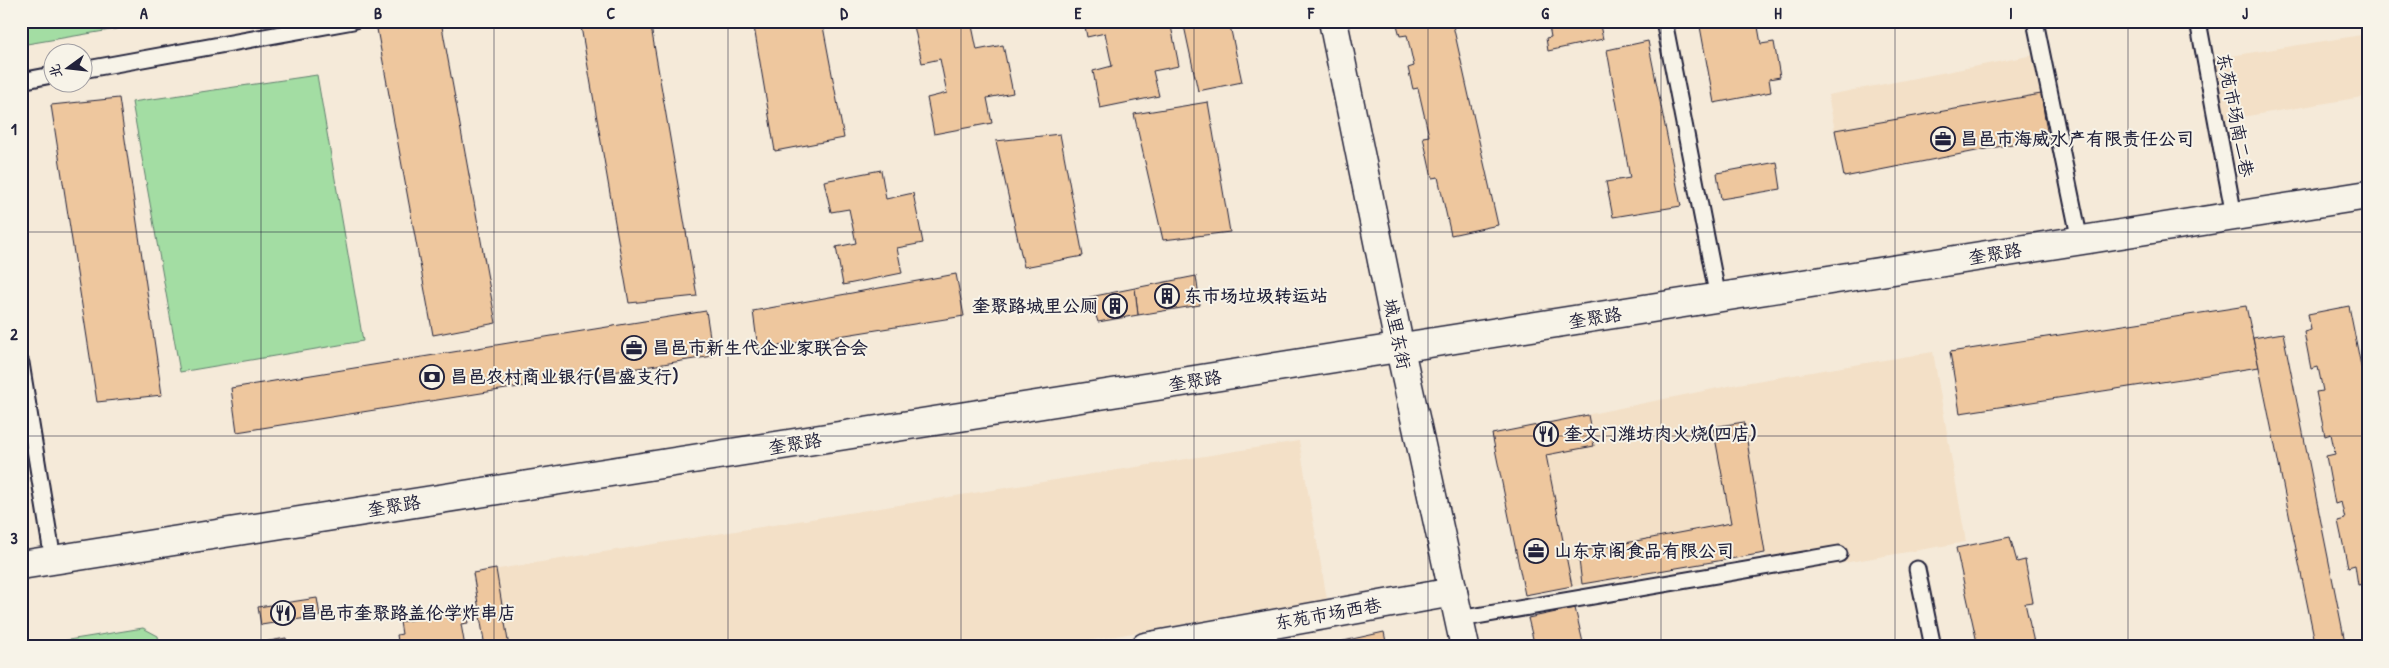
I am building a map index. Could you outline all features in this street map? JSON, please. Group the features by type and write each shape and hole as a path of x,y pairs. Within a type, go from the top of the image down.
{"street":[{"name":"城里东街","path":"1333,21 1400,349 1465,647"},
{"name":"奎聚路","path":"21,565 2368,195"},
{"name":"东苑市场西巷","path":"1145,647 1453,592"}],"lane":[{"path":"92,68 353,21"},
{"path":"1664,21 1718,298"},
{"path":"2035,21 2080,241"},
{"name":"东苑市场南二巷","path":"2198,21 2234,216"},
{"path":"21,81 42,77"},
{"path":"21,363 53,560"},
{"path":"1459,619 1839,554"},
{"path":"1917,569 1933,647"}],"shaded area":[{"path":"2368,34 2368,96 2224,120 2212,59"},
{"path":"2034,55 2048,137 1844,177 1828,95"},
{"path":"1933,352 1966,542 1768,576 1765,553 1525,595 1492,434 1738,384"},
{"path":"1299,441 1327,599 1053,647 485,647 473,573"}],"green space":[{"path":"21,21 140,21 140,25 21,45"},
{"path":"317,75 363,341 180,372 132,102"},
{"path":"143,628 158,636 160,647 25,647"}],"building":[{"path":"418,21 441,21 496,323 433,335 377,29"},
{"path":"580,21 650,21 697,296 629,303"},
{"path":"753,21 822,21 844,138 775,151"},
{"path":"913,21 971,21 977,50 1003,45 1013,93 987,98 992,123 934,134 927,98 947,93 940,59 922,63"},
{"path":"1084,21 1142,21 1142,23 1170,21 1179,66 1153,71 1159,96 1100,108 1093,71 1112,66 1105,33 1087,37"},
{"path":"1183,21 1229,21 1242,82 1198,91"},
{"path":"1396,21 1452,21 1498,225 1451,235 1438,177 1432,178 1423,137 1429,136 1418,88 1413,89 1408,68 1414,66 1407,35 1400,36"},
{"path":"1548,21 1599,21 1603,39 1548,51 1546,38 1551,37"},
{"path":"1699,21 1757,21 1761,44 1774,42 1780,77 1769,79 1771,92 1714,103"},
{"path":"1648,41 1681,206 1613,217 1606,182 1630,178 1607,50"},
{"path":"2041,94 2048,137 1844,177 1835,130"},
{"path":"119,98 162,395 97,402 51,105"},
{"path":"1208,102 1230,232 1163,240 1134,114"},
{"path":"1060,134 1083,256 1024,267 996,141"},
{"path":"1777,162 1781,189 1721,199 1717,173"},
{"path":"881,170 886,199 913,193 923,243 897,248 902,273 843,285 836,247 856,243 849,209 831,212 824,181"},
{"path":"956,274 964,316 758,349 753,311"},
{"name":"东市场垃圾转运站","path":"1196,276 1200,305 1138,315 1135,288"},
{"name":"奎聚路城里公厕","path":"1135,288 1138,315 1098,322 1090,297"},
{"path":"2246,306 2259,367 1960,413 1950,352"},
{"path":"2349,306 2368,401 2368,583 2358,585 2355,565 2348,567 2338,521 2345,519 2341,502 2335,504 2326,456 2335,454 2331,434 2325,436 2316,392 2323,391 2318,367 2311,369 2304,332 2311,330 2308,314"},
{"path":"706,311 713,356 237,432 231,388"},
{"path":"2283,333 2346,647 2316,647 2253,338"},
{"path":"1588,415 1594,446 1546,455 1572,586 1525,595 1492,434"},
{"path":"1744,422 1765,553 1582,584 1578,552 1731,523 1713,427"},
{"path":"2010,537 2017,562 2025,560 2033,602 2025,603 2035,647 1978,647 1956,548"},
{"path":"496,569 509,647 485,647 473,573"},
{"path":"317,598 320,616 261,625 258,607"},
{"path":"1575,608 1584,647 1535,647 1528,618"},
{"path":"465,611 468,623 461,624 465,647 399,647 397,635 402,634 400,622"},
{"path":"1384,632 1387,647 1340,647 1339,642"},
{"path":"286,638 288,647 236,647"}],"place":[{"name":"昌邑市海威水产有限责任公司","path":"1943,139"},
{"name":"东市场垃圾转运站","path":"1167,296"},
{"name":"奎聚路城里公厕","path":"1115,306"},
{"name":"昌邑市新生代企业家联合会","path":"634,348"},
{"name":"昌邑农村商业银行(昌盛支行)","path":"432,377"},
{"name":"奎文门潍坊肉火烧(四店)","path":"1546,434"},
{"name":"山东京阁食品有限公司","path":"1536,551"},
{"name":"昌邑市奎聚路盖伦学炸串店","path":"283,613"}]}
